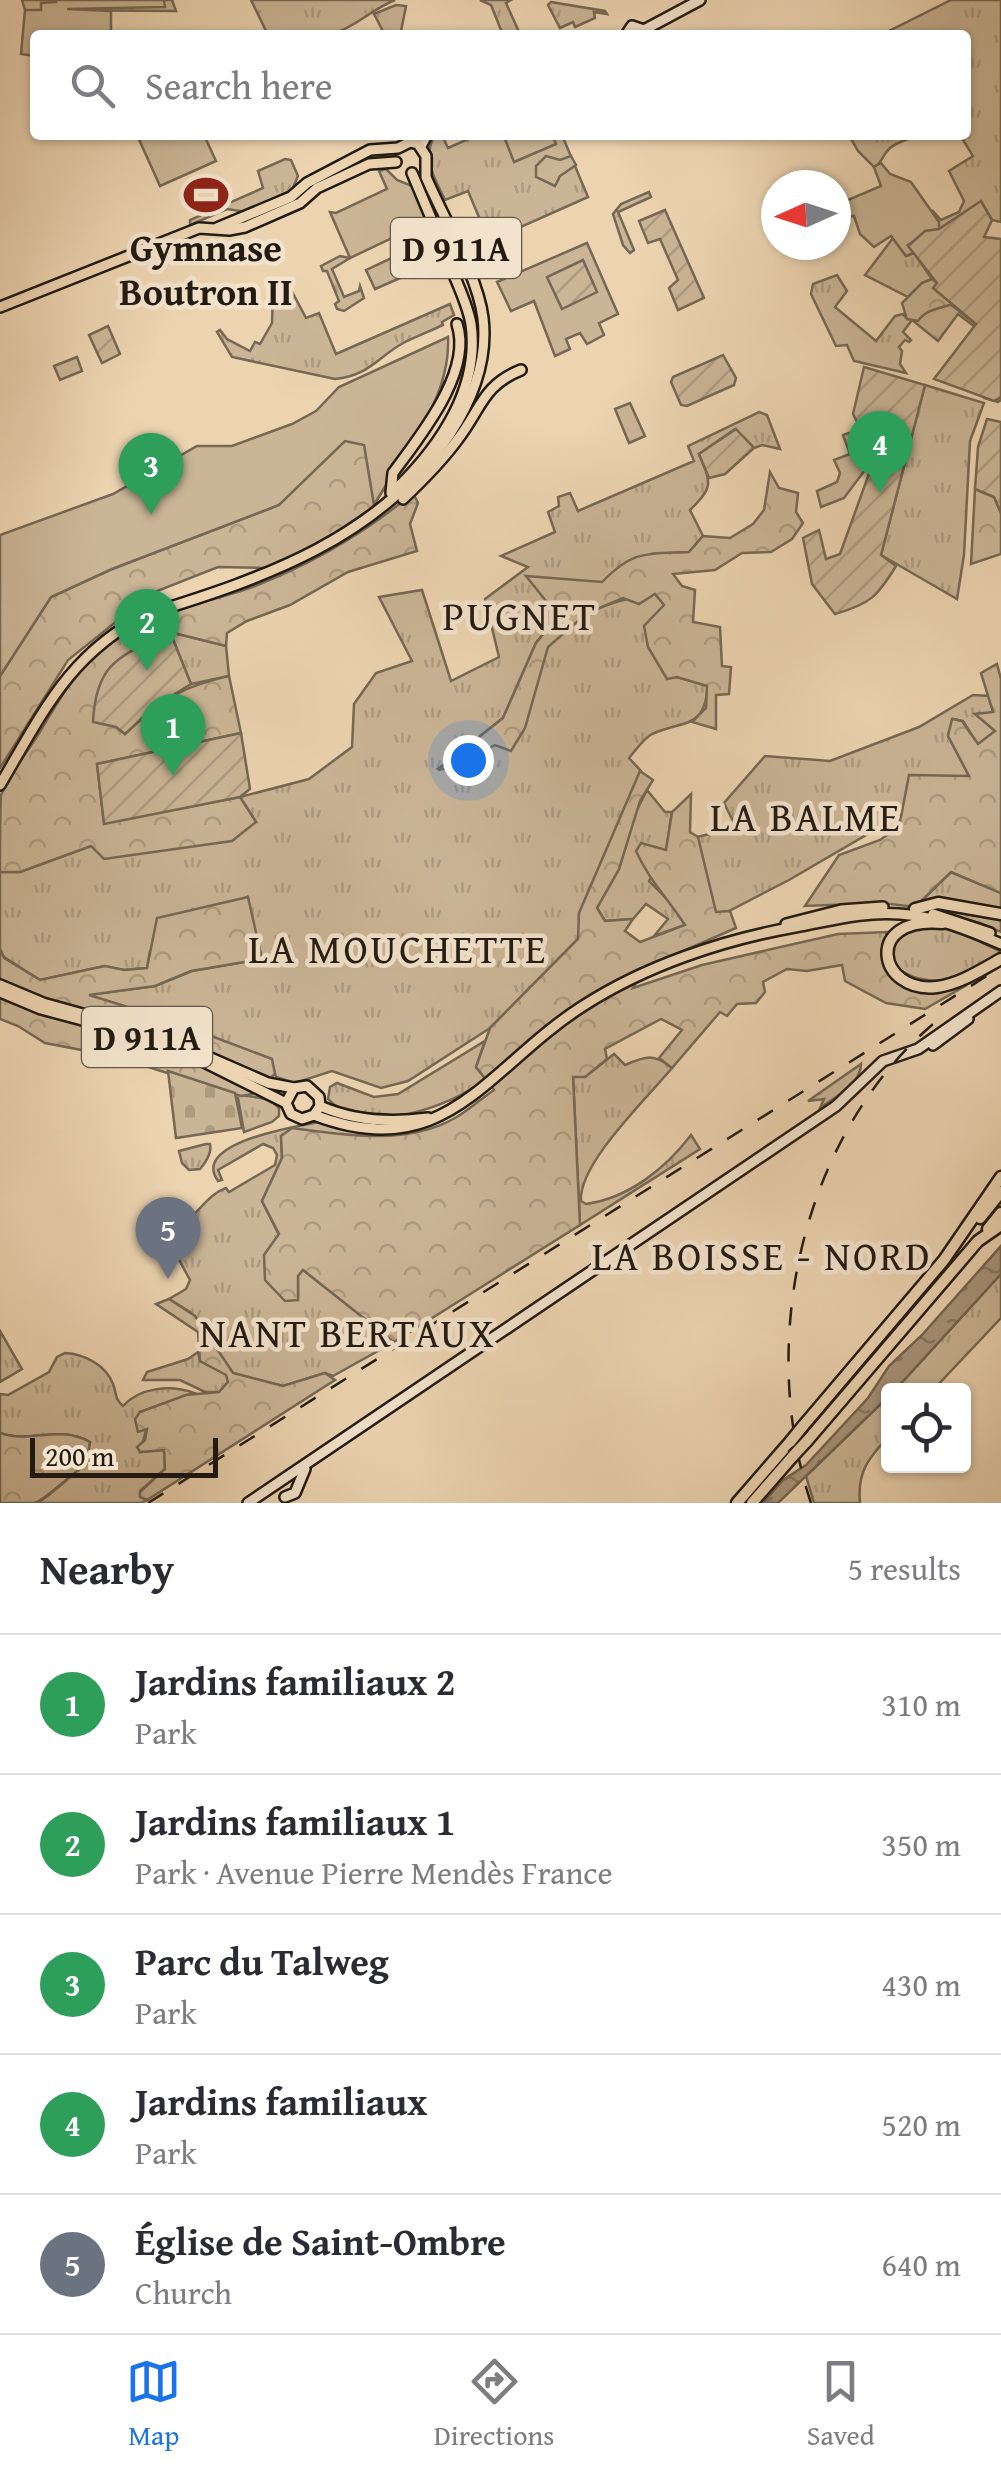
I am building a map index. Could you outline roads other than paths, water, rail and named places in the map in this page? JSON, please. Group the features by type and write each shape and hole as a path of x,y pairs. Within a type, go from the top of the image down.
{"highway":[{"path":"915,909 938,903 1001,914"},
{"path":"943,923 911,923 894,936 888,957 891,968 905,982 927,987 944,985 1001,959"},
{"path":"941,1263 1001,1177"},
{"path":"737,1503 1001,1192"},
{"path":"752,1503 1001,1213"},
{"path":"978,1241 1001,1225"}],"main road":[{"path":"648,30 700,0"},
{"path":"217,228 291,197 307,182 370,150 398,148 418,141 426,156 424,166 412,173 404,172 396,162 398,148"},
{"path":"0,308 199,228 245,228 299,204 316,188 369,164 396,162"},
{"name":"D 911A","path":"0,784 56,690 104,640 148,614 286,567 350,531 390,502 438,452 468,402 482,359 484,330 476,292 424,166"},
{"name":"D 911A","path":"350,531 426,456 450,423 468,375 472,348 470,320 412,173"},
{"path":"391,493 394,473 456,372 461,342 457,324"},
{"path":"350,531 370,524 415,487 461,435 496,382 521,370"},
{"path":"773,930 796,920 841,910 915,909 962,922 1001,941"},
{"path":"317,1111 319,1096 312,1088 294,1088 286,1102 296,1118 317,1111 403,1121 440,1116 485,1088 552,1027 622,984 728,942 773,930 871,914 910,915 1001,941"},
{"name":"D 911A","path":"0,988 158,1034 268,1082 294,1088"},
{"name":"D 911A","path":"0,988 41,1009 146,1037 286,1102"},
{"path":"248,1503 836,1106 883,1060 923,1052 1001,993"},
{"path":"261,1496 293,1495 310,1462"},
{"path":"289,1477 297,1486"},
{"path":"277,1485 284,1496"}],"water":[{"path":"1001,1246 1001,1274 901,1383 881,1383 881,1404 778,1503 763,1503 783,1480 806,1465 868,1398 889,1366"}],"railway":[{"path":"148,1503 1001,967"},
{"path":"811,1503 795,1440 789,1374 791,1307 803,1241 824,1178 854,1118 892,1065 939,1019"}],"place":[{"name":"Gymnase Boutron II","path":"206,195"},
{"name":"Jardins familiaux","path":"880,493"},
{"name":"Parc du Talweg","path":"151,515"},
{"name":"Jardins familiaux 1","path":"147,671"},
{"name":"Jardins familiaux 2","path":"173,776"},
{"name":"Église de Saint-Ombre","path":"168,1279"}],"district":[{"name":"PUGNET","path":"520,615"},
{"name":"LA BALME","path":"806,816"},
{"name":"LA MOUCHETTE","path":"398,948"},
{"name":"LA BOISSE - NORD","path":"762,1255"},
{"name":"NANT BERTAUX","path":"348,1332"}]}
